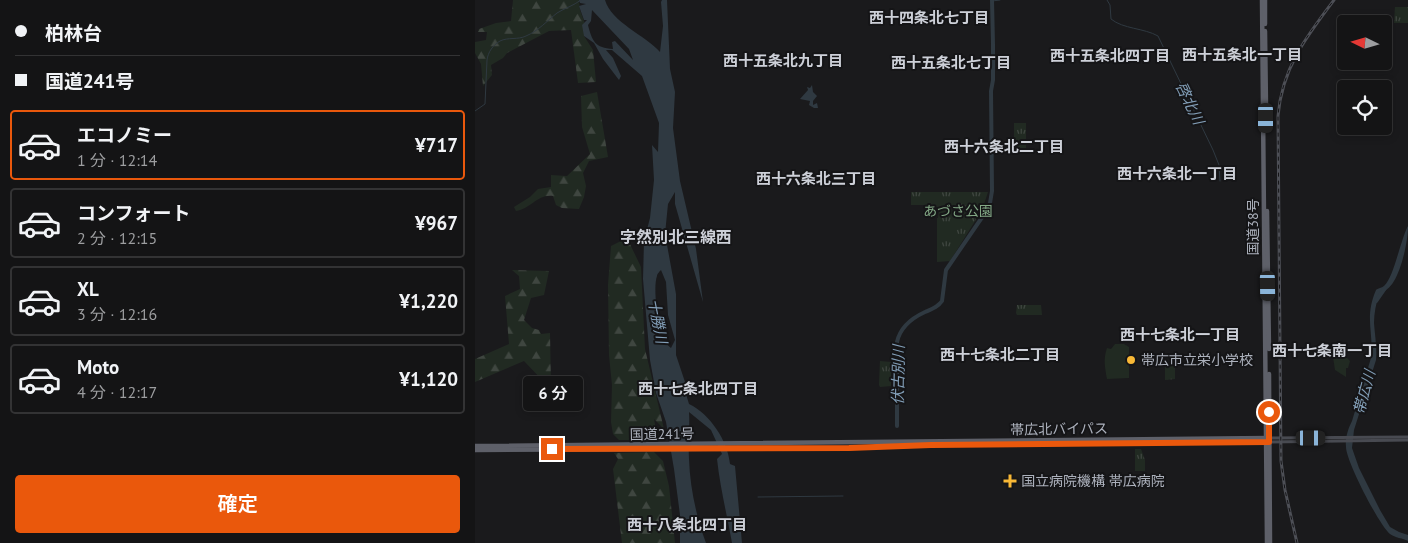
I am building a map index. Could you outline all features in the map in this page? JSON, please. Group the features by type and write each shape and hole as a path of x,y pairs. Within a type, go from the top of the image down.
{"highway":[{"name":"国道38号","path":"1263,0 1269,543"},
{"name":"国道241号","path":"475,448 1268,440"}],"main road":[{"path":"1268,440 1408,438"}],"green space":[{"path":"513,0 579,0 585,24 584,36 593,50 596,82 578,83 571,30 549,31 507,53 503,58 491,65 492,75 483,86 481,64 475,53 475,42 486,40 487,32 478,32 479,29 496,23 511,21"},
{"path":"1395,7 1408,7 1408,23 1394,23"},
{"path":"597,92 608,157 589,161 583,173 586,186 579,209 562,208 556,205 553,196 547,196 538,199 526,208 516,211 514,207 530,197 538,189 551,187 551,175 567,176 590,154 582,127 581,96"},
{"path":"1014,123 1026,123 1026,152 1014,152"},
{"name":"あづさ公園","path":"911,192 988,192 982,210 950,261 937,262 937,218 939,211 936,205 911,205"},
{"path":"627,238 641,267 645,349 664,429 654,419 656,430 653,440 619,440 613,434 611,422 612,385 609,355 608,285 611,246"},
{"path":"512,270 549,271 544,295 531,298 524,320 532,328 539,330 541,334 550,333 551,384 546,384 524,361 475,382 475,359 509,344 505,296 520,289 519,276"},
{"path":"1017,305 1041,305 1042,315 1017,315"},
{"path":"1115,344 1124,344 1129,347 1129,378 1107,379 1105,356 1107,348 1111,349"},
{"path":"1336,356 1338,358 1347,358 1350,361 1348,368 1346,368 1346,377 1335,370 1333,357"},
{"path":"880,361 891,362 891,386 880,387 879,385"},
{"path":"1165,363 1175,363 1175,379 1165,380"},
{"path":"1135,449 1141,449 1145,460 1145,471 1135,471"},
{"path":"654,452 663,461 669,486 675,543 622,543 613,469 618,459 614,453"}],"water":[{"name":"十勝川","path":"579,0 605,0 608,8 621,22 660,52 663,26 661,2 662,0 667,0 670,69 675,92 673,128 680,181 696,249 703,302 675,204 675,192 668,204 665,234 676,294 676,355 685,382 685,391 689,404 704,414 717,429 726,446 730,464 735,466 742,543 732,543 717,459 722,454 711,430 689,412 689,453 692,491 696,512 706,543 680,543 680,515 674,469 666,422 656,393 650,360 643,279 644,241 650,218 654,180 652,145 658,152 659,123 642,76 612,50 606,50 613,58 621,76 619,80 603,59 594,43 584,36 582,25 587,20 584,20 579,6 586,4 580,3","holes":["592,10 629,49 633,60 615,41 612,42 613,49 602,47 595,43 588,25 591,21","661,270 666,282 668,315 675,340 671,348 663,336 656,303 657,274"]},
{"path":"812,85 813,92 817,96 813,101 813,105 817,103 818,108 809,105 810,101 800,99 808,90 807,87 810,88"},
{"path":"1408,226 1400,269 1389,287 1379,294 1377,301 1374,323 1376,360 1354,430 1352,448 1359,468 1390,527 1408,535 1408,541 1390,534 1378,519 1351,465 1347,454 1346,437 1371,358 1370,317 1372,300 1376,290 1384,286 1391,275"}],"waterway":[{"path":"475,111 485,104 487,60 488,54 493,47 503,40 520,38 530,34 557,13 581,0"},
{"name":"伏古別川","path":"897,426 897,342 901,332 911,320 937,306 942,301 946,270 990,203 992,191 992,0"},
{"name":"啓北川","path":"992,1 1000,0"},
{"name":"啓北川","path":"1107,0 1110,5 1111,19 1121,25 1158,36 1213,150 1219,165 1220,181"},
{"name":"帯広川","path":"1376,301 1385,288"},
{"path":"758,497 843,496"}],"railway":[{"path":"1297,543 1285,490 1281,461 1278,116 1280,99 1290,68 1305,40 1334,0"}],"place":[{"name":"帯広市立栄小学校","path":"1131,360"},
{"name":"国立病院機構 帯広病院","path":"1010,481"}],"district":[{"name":"西十四条北七丁目","path":"929,17"},
{"name":"西十五条北一丁目","path":"1242,54"},
{"name":"西十五条北四丁目","path":"1110,55"},
{"name":"西十五条北九丁目","path":"783,60"},
{"name":"西十五条北七丁目","path":"951,62"},
{"name":"西十六条北二丁目","path":"1004,146"},
{"name":"西十六条北一丁目","path":"1177,173"},
{"name":"西十六条北三丁目","path":"816,178"},
{"name":"字然別北三線西","path":"676,237"},
{"name":"西十七条北一丁目","path":"1180,334"},
{"name":"西十七条南一丁目","path":"1332,350"},
{"name":"西十七条北二丁目","path":"1000,354"},
{"name":"西十七条北四丁目","path":"698,388"},
{"name":"西十八条北四丁目","path":"687,524"}],"route":[{"path":"552,449 849,448 931,445 1269,442 1269,412"}]}
